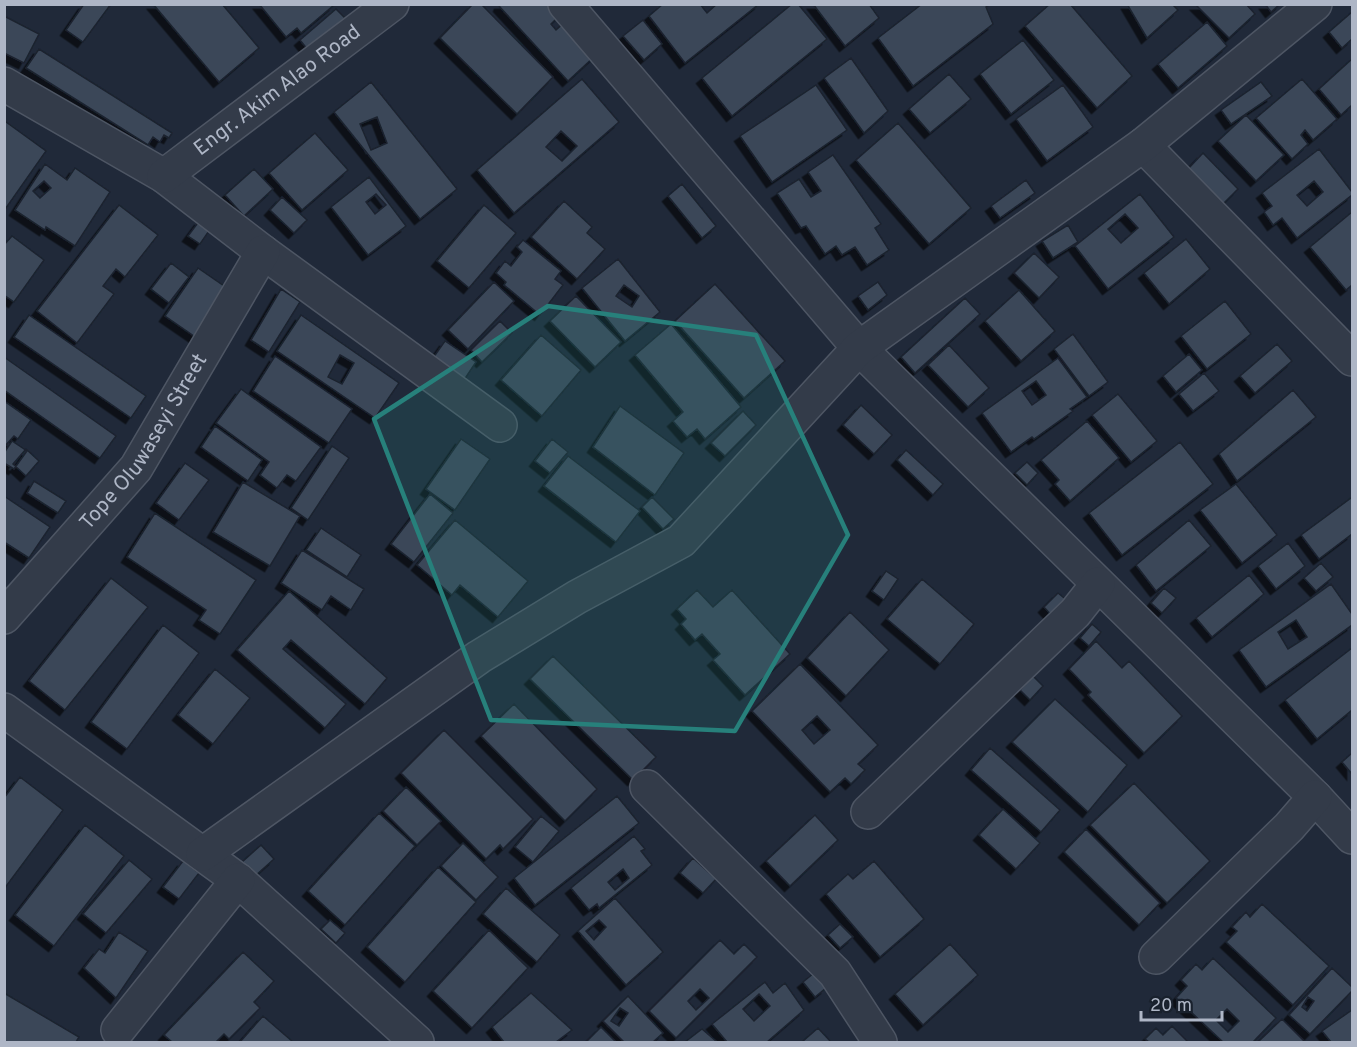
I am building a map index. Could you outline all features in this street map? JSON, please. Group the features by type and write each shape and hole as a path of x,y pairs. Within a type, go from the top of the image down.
{"street":[{"name":"Engr. Akim Alao Road","path":"164,176 392,4"},
{"path":"565,4 859,348 1353,837"},
{"path":"203,854 479,657 576,597 681,541 859,348 1143,145 1316,4"},
{"path":"4,84 164,176 263,252 500,425"},
{"path":"1143,145 1353,358"},
{"name":"Tope Oluwaseyi Street","path":"4,617 136,468 263,252"},
{"path":"868,812 1075,613 1098,584"},
{"path":"4,710 238,880 417,1042"},
{"path":"647,787 836,972 880,1042"},
{"path":"1156,957 1289,827 1315,798"},
{"path":"118,1030 238,880"}],"highlighted area":[{"path":"548,306 756,335 848,535 735,731 491,720 374,419"}],"building":[{"path":"84,4 111,4 83,42 66,30"},
{"path":"153,4 222,4 259,48 219,82"},
{"path":"259,4 334,5 301,33 297,28 286,37"},
{"path":"473,4 481,4 553,77 517,114 440,38"},
{"path":"500,4 550,4 560,15 551,24 556,30 566,21 596,55 568,81 499,6"},
{"path":"663,4 700,4 707,13 717,4 759,4 685,63 649,16"},
{"path":"792,4 798,4 827,39 732,116 702,78"},
{"path":"813,4 869,4 879,18 845,46"},
{"path":"922,4 990,4 986,7 993,24 913,86 878,38"},
{"path":"1050,4 1070,4 1132,76 1097,108 1025,26"},
{"path":"1127,4 1172,4 1178,10 1147,38"},
{"path":"1246,4 1255,14 1229,38 1196,5"},
{"path":"1265,4 1280,4 1271,12"},
{"path":"336,9 345,18 308,50 300,40"},
{"path":"1352,12 1352,39 1342,48 1329,32"},
{"path":"4,16 39,34 24,63 4,53"},
{"path":"643,20 662,44 644,60 623,36"},
{"path":"1207,22 1227,46 1178,88 1158,64"},
{"path":"1023,40 1054,80 1011,114 980,74"},
{"path":"39,49 172,133 169,138 164,135 160,142 153,137 148,145 26,68"},
{"path":"851,58 888,111 864,133 824,78"},
{"path":"1352,59 1352,105 1341,115 1319,89"},
{"path":"949,74 971,99 930,133 909,109"},
{"path":"582,79 619,122 514,213 477,170","holes":["561,131 577,146 562,161 546,147"]},
{"path":"1302,79 1337,119 1313,140 1305,130 1301,135 1308,144 1292,159 1256,118"},
{"path":"371,82 457,189 420,219 334,112","holes":["377,117 387,143 371,150 360,124"]},
{"path":"1261,82 1272,96 1231,124 1221,110"},
{"path":"816,85 847,130 772,182 740,136"},
{"path":"1063,85 1093,127 1047,161 1016,119"},
{"path":"1246,115 1284,155 1256,181 1218,141"},
{"path":"6,122 46,151 6,208 4,207 4,124"},
{"path":"898,123 971,208 929,244 856,160"},
{"path":"315,133 348,170 302,210 269,173"},
{"path":"1319,149 1352,195 1297,238 1282,218 1273,225 1264,212 1272,206 1262,193","holes":["1314,181 1323,192 1307,206 1297,195"]},
{"path":"1203,153 1238,189 1223,204 1188,169"},
{"path":"833,155 881,224 875,228 889,250 867,265 855,247 842,255 836,246 825,254 806,226 801,228 777,193 799,179 811,197 821,191 808,172"},
{"path":"45,164 67,180 75,168 110,192 75,246 15,210","holes":["44,181 51,188 40,198 33,191"]},
{"path":"254,169 273,189 244,216 225,195"},
{"path":"369,177 406,226 368,255 331,207","holes":["376,194 386,205 375,214 366,202"]},
{"path":"1026,180 1035,193 1000,218 991,206"},
{"path":"682,184 716,226 702,238 668,196"},
{"path":"1140,194 1174,237 1108,289 1075,246","holes":["1125,214 1138,228 1121,243 1108,229"]},
{"path":"282,197 307,220 294,233 270,210"},
{"path":"564,201 592,227 587,233 605,249 577,279 531,237"},
{"path":"119,205 158,235 125,277 116,269 103,286 114,294 77,343 37,311"},
{"path":"484,205 516,233 469,288 437,261"},
{"path":"1352,212 1352,285 1346,290 1310,247"},
{"path":"200,220 211,228 200,244 188,236"},
{"path":"1068,225 1078,242 1053,258 1042,241"},
{"path":"12,236 44,260 14,302 4,295 4,245"},
{"path":"1186,239 1210,269 1169,304 1144,273"},
{"path":"523,240 561,271 555,279 563,285 540,315 504,285 506,282 496,273 505,261 511,266 522,252 517,247"},
{"path":"1034,253 1059,277 1039,298 1014,273"},
{"path":"618,259 660,312 625,341 582,288","holes":["624,285 639,296 632,307 616,296"]},
{"path":"171,263 189,277 169,303 151,289"},
{"path":"198,268 237,295 204,343 165,316"},
{"path":"494,282 514,301 468,349 448,330"},
{"path":"878,282 887,295 868,310 858,296"},
{"path":"715,284 785,361 744,398 675,321"},
{"path":"281,289 300,302 269,352 251,340"},
{"path":"1019,290 1055,331 1021,361 985,321"},
{"path":"576,296 621,342 595,367 550,321"},
{"path":"965,298 980,314 915,373 901,357"},
{"path":"1225,301 1251,334 1207,369 1181,336"},
{"path":"29,315 146,396 131,418 14,337"},
{"path":"301,315 399,383 375,418 277,351","holes":["340,355 354,363 342,384 328,377"]},
{"path":"500,321 512,333 482,362 471,350"},
{"path":"671,324 741,407 705,439 697,429 687,437 673,421 683,412 635,355"},
{"path":"1073,334 1108,382 1089,396 1054,349"},
{"path":"541,335 581,370 542,416 501,380"},
{"path":"445,341 476,362 464,380 433,358"},
{"path":"1277,344 1292,361 1255,393 1240,376"},
{"path":"949,345 989,388 968,407 928,365"},
{"path":"1189,354 1202,370 1176,392 1163,376"},
{"path":"275,356 352,409 329,443 253,391"},
{"path":"4,357 116,436 100,458 4,390"},
{"path":"1058,358 1087,397 1070,409 1073,411 1034,439 1032,437 1011,452 982,413","holes":["1036,381 1046,395 1032,405 1022,391"]},
{"path":"1204,373 1219,391 1193,411 1179,394"},
{"path":"241,389 321,447 296,481 287,475 277,488 260,475 269,462 216,423"},
{"path":"1293,390 1316,417 1237,481 1219,454"},
{"path":"1118,394 1157,441 1131,462 1092,415"},
{"path":"4,401 31,420 18,439 14,436 4,447"},
{"path":"861,405 892,435 874,454 843,425"},
{"path":"620,406 684,453 655,495 593,447"},
{"path":"743,411 756,425 725,456 711,443"},
{"path":"1087,421 1119,458 1070,501 1055,484 1059,480 1041,460"},
{"path":"215,426 262,460 248,481 201,447"},
{"path":"461,439 490,459 455,510 426,489"},
{"path":"552,439 568,452 550,473 535,461"},
{"path":"12,441 27,451 14,469 4,463 4,453"},
{"path":"1180,442 1213,484 1122,555 1089,513"},
{"path":"332,446 349,458 308,520 291,508"},
{"path":"26,449 39,461 26,476 13,464"},
{"path":"906,450 943,484 933,495 897,460"},
{"path":"568,456 640,511 616,542 544,486"},
{"path":"1027,462 1038,473 1027,485 1015,473"},
{"path":"185,463 209,480 179,520 156,503"},
{"path":"34,481 66,501 58,513 27,493"},
{"path":"243,482 300,516 270,566 213,532"},
{"path":"1236,484 1277,535 1242,563 1200,510"},
{"path":"430,494 453,513 414,562 391,544"},
{"path":"4,496 50,527 29,558 4,542"},
{"path":"652,497 674,519 663,529 642,507"},
{"path":"1351,498 1352,534 1319,559 1301,535"},
{"path":"155,513 256,580 220,634 199,620 206,610 127,557"},
{"path":"455,520 528,581 498,617 460,585 452,595 417,565"},
{"path":"1189,520 1211,546 1156,591 1136,565"},
{"path":"321,528 361,555 347,577 306,550"},
{"path":"1288,543 1305,566 1276,589 1258,566"},
{"path":"302,550 364,589 351,610 331,596 322,610 281,583"},
{"path":"1321,563 1333,577 1316,591 1304,578"},
{"path":"886,571 898,579 884,600 872,591"},
{"path":"1249,575 1264,594 1212,637 1196,618"},
{"path":"111,578 148,607 65,710 29,681"},
{"path":"922,579 974,624 940,664 887,619"},
{"path":"1331,584 1352,614 1352,625 1266,687 1239,650","holes":["1296,620 1307,637 1288,649 1278,632"]},
{"path":"1164,588 1176,598 1162,613 1151,603"},
{"path":"697,590 713,607 732,590 790,654 745,695 713,660 720,654 702,634 695,640 681,624 686,619 677,609"},
{"path":"289,591 387,678 365,704 291,640 283,649 346,704 325,728 237,650"},
{"path":"1058,593 1069,602 1053,617 1044,607"},
{"path":"850,612 889,650 846,696 807,658"},
{"path":"1092,624 1101,632 1089,646 1080,638"},
{"path":"163,625 199,653 127,749 91,722"},
{"path":"1096,641 1122,668 1129,661 1182,716 1144,753 1088,695 1091,692 1069,669"},
{"path":"1352,648 1352,710 1317,739 1285,700"},
{"path":"553,656 656,757 633,780 530,679"},
{"path":"800,664 878,745 858,764 865,770 851,784 845,778 830,792 752,711","holes":["817,716 830,730 814,744 802,730"]},
{"path":"215,669 250,698 213,744 178,715"},
{"path":"1033,676 1043,686 1030,700 1020,690"},
{"path":"1055,699 1127,765 1088,812 1012,742"},
{"path":"514,704 597,789 565,821 481,736"},
{"path":"444,730 533,819 503,849 500,845 486,859 401,773"},
{"path":"990,748 1060,810 1041,832 971,770"},
{"path":"1352,753 1352,774 1342,762"},
{"path":"20,777 63,810 4,889 4,798"},
{"path":"1134,783 1210,861 1167,903 1090,825"},
{"path":"406,787 441,821 417,845 383,811"},
{"path":"617,796 639,823 535,905 514,878"},
{"path":"1003,809 1040,843 1016,869 979,835"},
{"path":"379,813 415,846 345,925 308,891"},
{"path":"815,815 838,840 790,886 766,861"},
{"path":"541,816 559,831 533,862 515,847"},
{"path":"85,825 124,856 54,946 15,915"},
{"path":"1086,829 1160,903 1139,925 1064,852"},
{"path":"634,836 645,849 641,851 652,865 599,908 597,904 589,910 571,888","holes":["623,869 629,878 615,890 608,882"]},
{"path":"463,843 498,877 476,900 441,866"},
{"path":"261,845 274,859 254,877 241,863"},
{"path":"693,858 716,879 703,893 680,873"},
{"path":"129,860 152,879 106,933 83,914"},
{"path":"183,861 199,873 179,899 163,887"},
{"path":"874,861 924,919 880,957 826,894 848,874 853,879"},
{"path":"438,867 476,902 405,982 367,947"},
{"path":"506,888 560,935 537,962 483,914"},
{"path":"615,898 663,952 626,985 578,931","holes":["599,920 606,927 594,940 586,931"]},
{"path":"1262,904 1329,966 1293,1005 1226,942 1237,931 1232,927 1246,912 1250,917"},
{"path":"330,920 345,933 336,943 321,929"},
{"path":"840,924 853,937 840,948 828,935"},
{"path":"489,930 528,968 472,1028 433,991"},
{"path":"119,932 148,951 116,998 84,968 99,949 105,953"},
{"path":"720,940 734,954 744,944 757,957 676,1038 649,1011","holes":["700,989 709,998 696,1010 688,1001"]},
{"path":"950,944 978,975 923,1025 895,994"},
{"path":"243,952 274,981 254,1002 260,1008 229,1039 224,1034 216,1042 172,1042 164,1035"},
{"path":"1213,958 1276,1018 1253,1042 1223,1042 1176,998 1187,986 1181,980 1196,964 1202,970","holes":["1227,1009 1239,1021 1228,1032 1216,1020"]},
{"path":"1332,968 1352,987 1352,991 1310,1034 1289,1015","holes":["1308,997 1314,1001 1307,1011 1302,1007"]},
{"path":"814,973 826,988 815,997 803,982"},
{"path":"765,982 773,993 785,983 804,1010 767,1042 727,1042 712,1024","holes":["759,994 770,1006 754,1021 743,1009"]},
{"path":"4,993 79,1037 76,1042 4,1042"},
{"path":"531,993 572,1030 556,1042 504,1042 492,1027"},
{"path":"628,996 663,1033 653,1042 624,1042 603,1021","holes":["620,1008 628,1013 619,1026 611,1021"]},
{"path":"1352,1010 1352,1042 1331,1042 1322,1031"},
{"path":"263,1016 293,1042 240,1042"},
{"path":"1282,1019 1305,1042 1258,1042"},
{"path":"1172,1026 1188,1042 1149,1042 1145,1039 1156,1028 1163,1035"},
{"path":"601,1027 616,1042 586,1042"},
{"path":"818,1028 831,1042 802,1042"},
{"path":"702,1029 717,1042 685,1042"}]}
